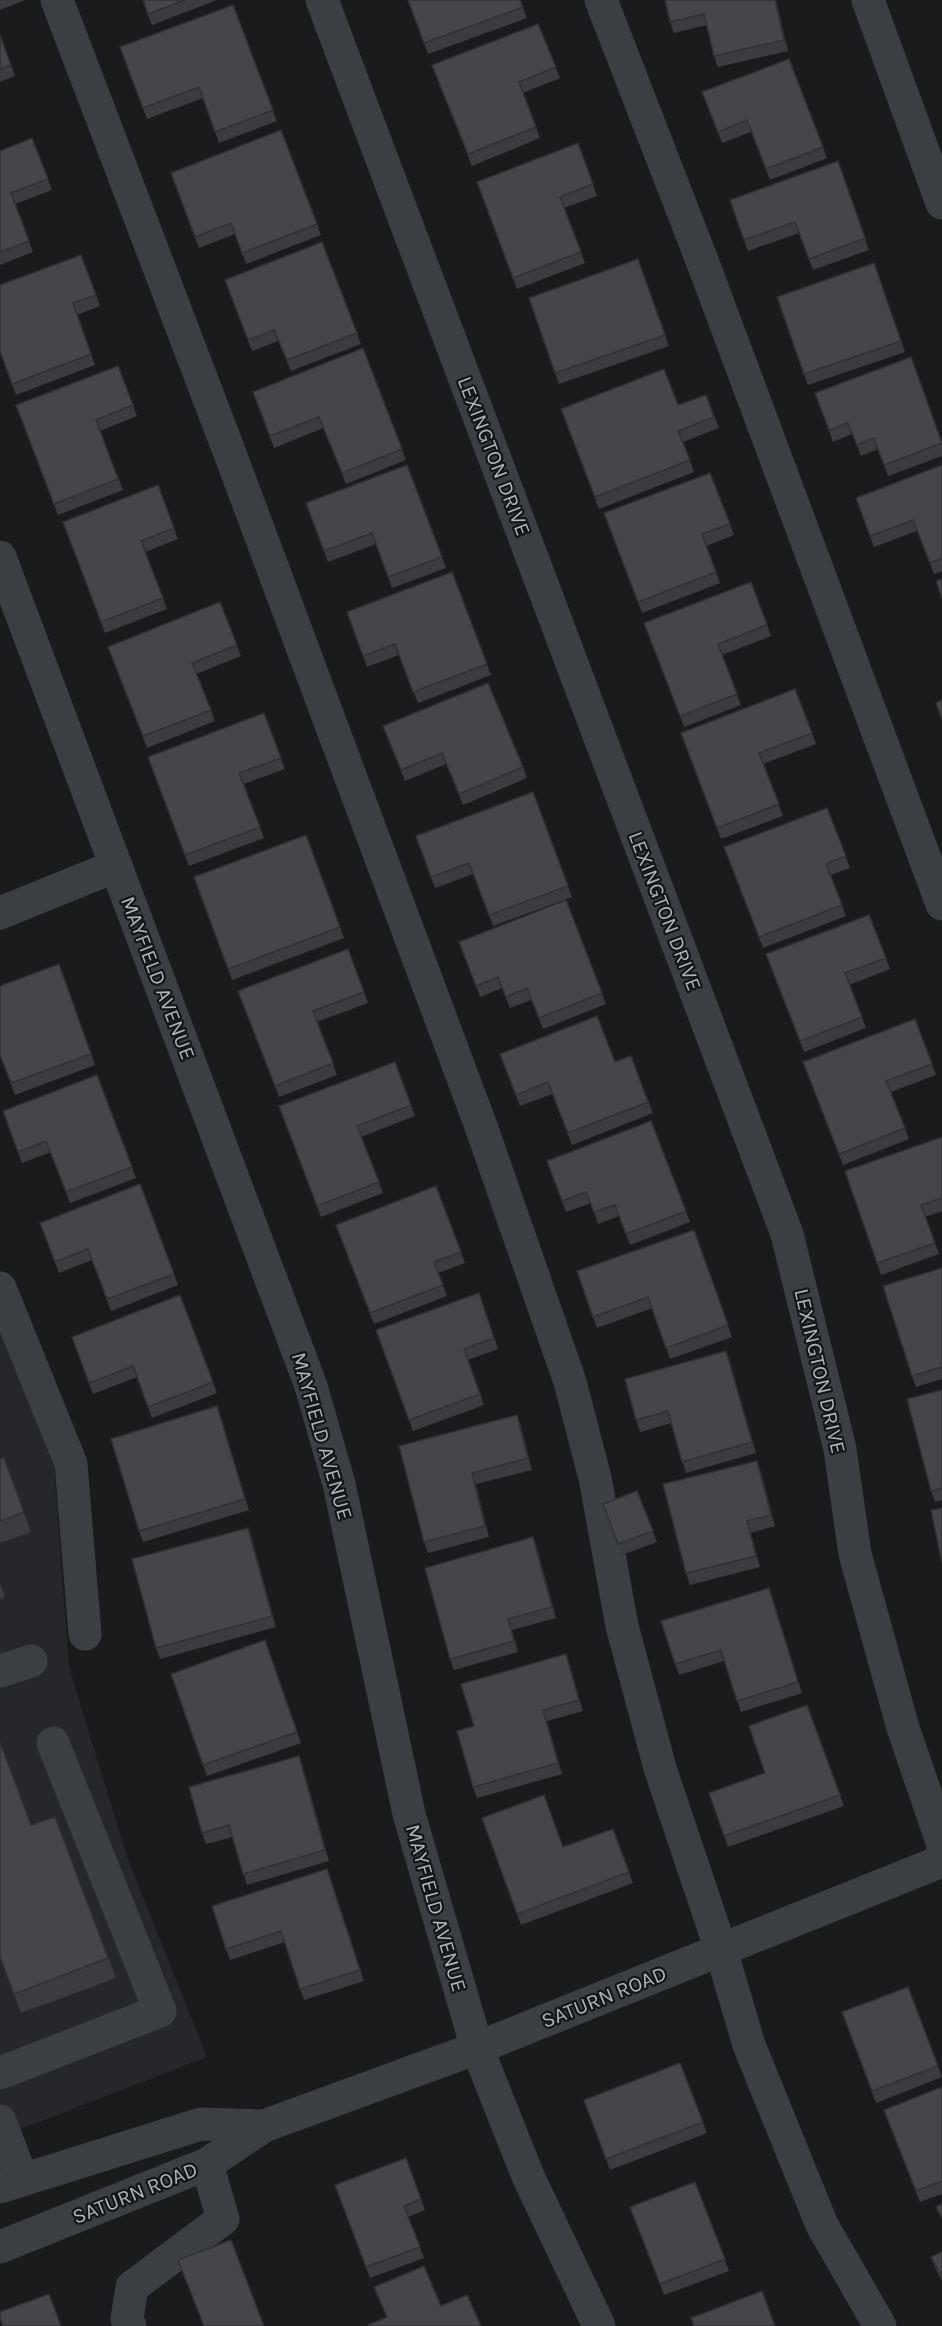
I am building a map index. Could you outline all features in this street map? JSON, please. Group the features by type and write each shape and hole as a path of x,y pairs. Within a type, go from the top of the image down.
{"street":[{"path":"57,0 237,473 482,1129 570,1382 595,1478 622,1626 660,1768 721,1950 749,2045 822,2225 880,2326"},
{"name":"LEXINGTON DRIVE","path":"322,0 787,1234 840,1449 855,1554 903,1728 942,1842"},
{"path":"601,0 707,274 942,904"},
{"path":"868,0 942,203"},
{"name":"MAYFIELD AVENUE","path":"0,557 311,1386 339,1484 409,1814 477,2048 528,2176 599,2326"},
{"path":"0,913 116,866"},
{"path":"0,1288 71,1464 85,1634"},
{"path":"0,1671 31,1660"},
{"path":"0,2073 160,2011 53,1743"},
{"name":"SATURN ROAD","path":"0,2247 207,2164 264,2126 477,2048 942,1861"},
{"path":"0,2121 11,2183"},
{"name":"SATURN ROAD","path":"11,2183 201,2124 264,2126"},
{"path":"130,2326 127,2319 132,2287 223,2219 207,2164"}],"shaded area":[{"path":"0,1323 54,1468 69,1667 127,1857 207,2057 0,2137"}],"building":[{"path":"143,0 185,0 148,14"},
{"path":"408,0 520,0 523,7 424,43"},
{"path":"665,0 775,0 784,40 714,56 704,14 670,22"},
{"path":"233,5 273,110 215,132 199,87 143,108 120,47"},
{"path":"538,24 556,67 519,82 536,127 468,154 432,65"},
{"path":"0,35 11,65 0,69"},
{"path":"789,59 823,147 766,169 747,120 718,132 702,92"},
{"path":"281,130 317,224 242,253 231,223 195,237 171,173"},
{"path":"32,138 48,179 11,193 29,241 0,252 0,151"},
{"path":"578,143 593,184 560,197 581,252 513,278 477,182"},
{"path":"838,161 865,238 809,259 795,222 744,240 730,200"},
{"path":"322,242 357,333 287,360 274,330 248,340 225,280"},
{"path":"81,255 96,295 73,303 91,354 12,384 0,351 0,285"},
{"path":"638,259 665,335 555,373 529,298"},
{"path":"874,263 901,341 804,374 777,297"},
{"path":"363,348 402,449 342,473 319,417 270,436 253,392"},
{"path":"911,357 942,443 884,465 874,438 857,445 848,423 829,430 815,393"},
{"path":"118,366 133,405 96,420 118,479 54,504 16,405"},
{"path":"664,369 678,405 706,395 714,417 678,431 690,460 595,497 561,409"},
{"path":"407,465 442,557 388,577 372,533 324,551 306,503"},
{"path":"942,465 942,558 930,563 913,520 870,536 856,498"},
{"path":"710,473 730,524 702,534 716,572 638,602 604,513"},
{"path":"158,485 174,528 141,541 163,598 101,622 63,522"},
{"path":"452,572 487,664 413,692 395,644 363,656 347,612"},
{"path":"942,579 942,599 936,581"},
{"path":"751,582 767,625 718,644 737,694 680,716 644,623"},
{"path":"220,602 237,645 192,663 211,710 143,736 108,647"},
{"path":"488,683 523,767 459,794 442,753 401,770 383,726"},
{"path":"795,689 812,733 759,753 779,804 717,828 681,733"},
{"path":"942,700 942,720 936,703"},
{"path":"264,713 281,758 239,773 260,827 185,855 148,757"},
{"path":"533,792 568,886 489,915 469,863 431,877 416,836"},
{"path":"827,808 846,856 826,864 842,905 759,937 724,847"},
{"path":"306,835 340,927 228,969 194,877"},
{"path":"566,900 602,993 539,1018 527,988 506,997 498,977 476,986 459,942"},
{"path":"869,915 886,958 845,973 862,1017 800,1041 766,954"},
{"path":"348,949 364,992 313,1011 333,1063 275,1086 238,991"},
{"path":"59,964 91,1054 11,1083 0,1055 0,986"},
{"path":"597,1016 615,1062 631,1056 648,1102 568,1133 548,1082 516,1095 500,1054"},
{"path":"915,1019 932,1064 886,1081 905,1128 839,1154 803,1062"},
{"path":"395,1062 411,1105 357,1126 379,1182 317,1206 279,1106"},
{"path":"97,1075 132,1167 66,1192 46,1141 18,1152 3,1111"},
{"path":"651,1121 686,1211 626,1234 615,1205 594,1212 586,1192 562,1201 547,1161"},
{"path":"942,1137 942,1198 921,1205 935,1243 877,1263 845,1171"},
{"path":"140,1184 174,1274 107,1299 88,1249 55,1262 40,1223"},
{"path":"436,1186 461,1252 434,1262 443,1285 370,1313 336,1225"},
{"path":"694,1230 728,1325 666,1348 648,1297 593,1317 577,1271"},
{"path":"942,1268 942,1367 912,1376 883,1286"},
{"path":"479,1293 494,1338 464,1349 480,1394 409,1420 376,1330"},
{"path":"180,1295 213,1382 148,1407 133,1366 89,1383 72,1337"},
{"path":"726,1351 752,1442 682,1462 668,1411 636,1420 625,1379"},
{"path":"942,1390 942,1488 931,1491 907,1399"},
{"path":"217,1406 245,1499 139,1531 111,1439"},
{"path":"517,1415 528,1458 472,1473 485,1526 424,1542 399,1446"},
{"path":"4,1458 24,1512 0,1521 0,1459"},
{"path":"757,1461 771,1515 747,1521 756,1556 686,1573 663,1484"},
{"path":"637,1491 653,1531 618,1544 603,1504"},
{"path":"942,1508 942,1563 931,1510"},
{"path":"248,1528 272,1616 156,1648 132,1559"},
{"path":"533,1537 552,1607 508,1619 514,1641 450,1659 425,1568"},
{"path":"769,1588 798,1682 737,1701 721,1650 675,1664 661,1621"},
{"path":"265,1640 297,1732 203,1765 171,1674"},
{"path":"566,1654 579,1700 543,1710 558,1763 473,1787 457,1731 474,1726 461,1684"},
{"path":"807,1705 840,1795 724,1836 709,1793 765,1773 749,1726"},
{"path":"0,1742 31,1825 55,1817 108,1958 14,1994 0,1957"},
{"path":"299,1756 325,1850 243,1874 229,1825 202,1833 189,1787"},
{"path":"544,1795 563,1847 613,1829 629,1872 517,1914 482,1818"},
{"path":"327,1869 360,1970 300,1989 281,1931 226,1949 212,1906"},
{"path":"908,1987 938,2066 872,2091 842,2012"},
{"path":"680,2063 703,2122 606,2159 584,2100"},
{"path":"942,2087 942,2181 916,2191 884,2110"},
{"path":"406,2158 421,2199 404,2206 420,2247 366,2267 335,2185"},
{"path":"695,2182 725,2259 660,2284 630,2207"},
{"path":"942,2204 942,2218 936,2207"},
{"path":"231,2240 264,2326 204,2326 178,2260"},
{"path":"942,2252 942,2277 931,2257"},
{"path":"424,2266 441,2306 467,2295 481,2326 368,2326 387,2317 374,2287"},
{"path":"762,2291 775,2326 694,2326 691,2318"},
{"path":"49,2294 61,2326 3,2326 0,2312"}]}
